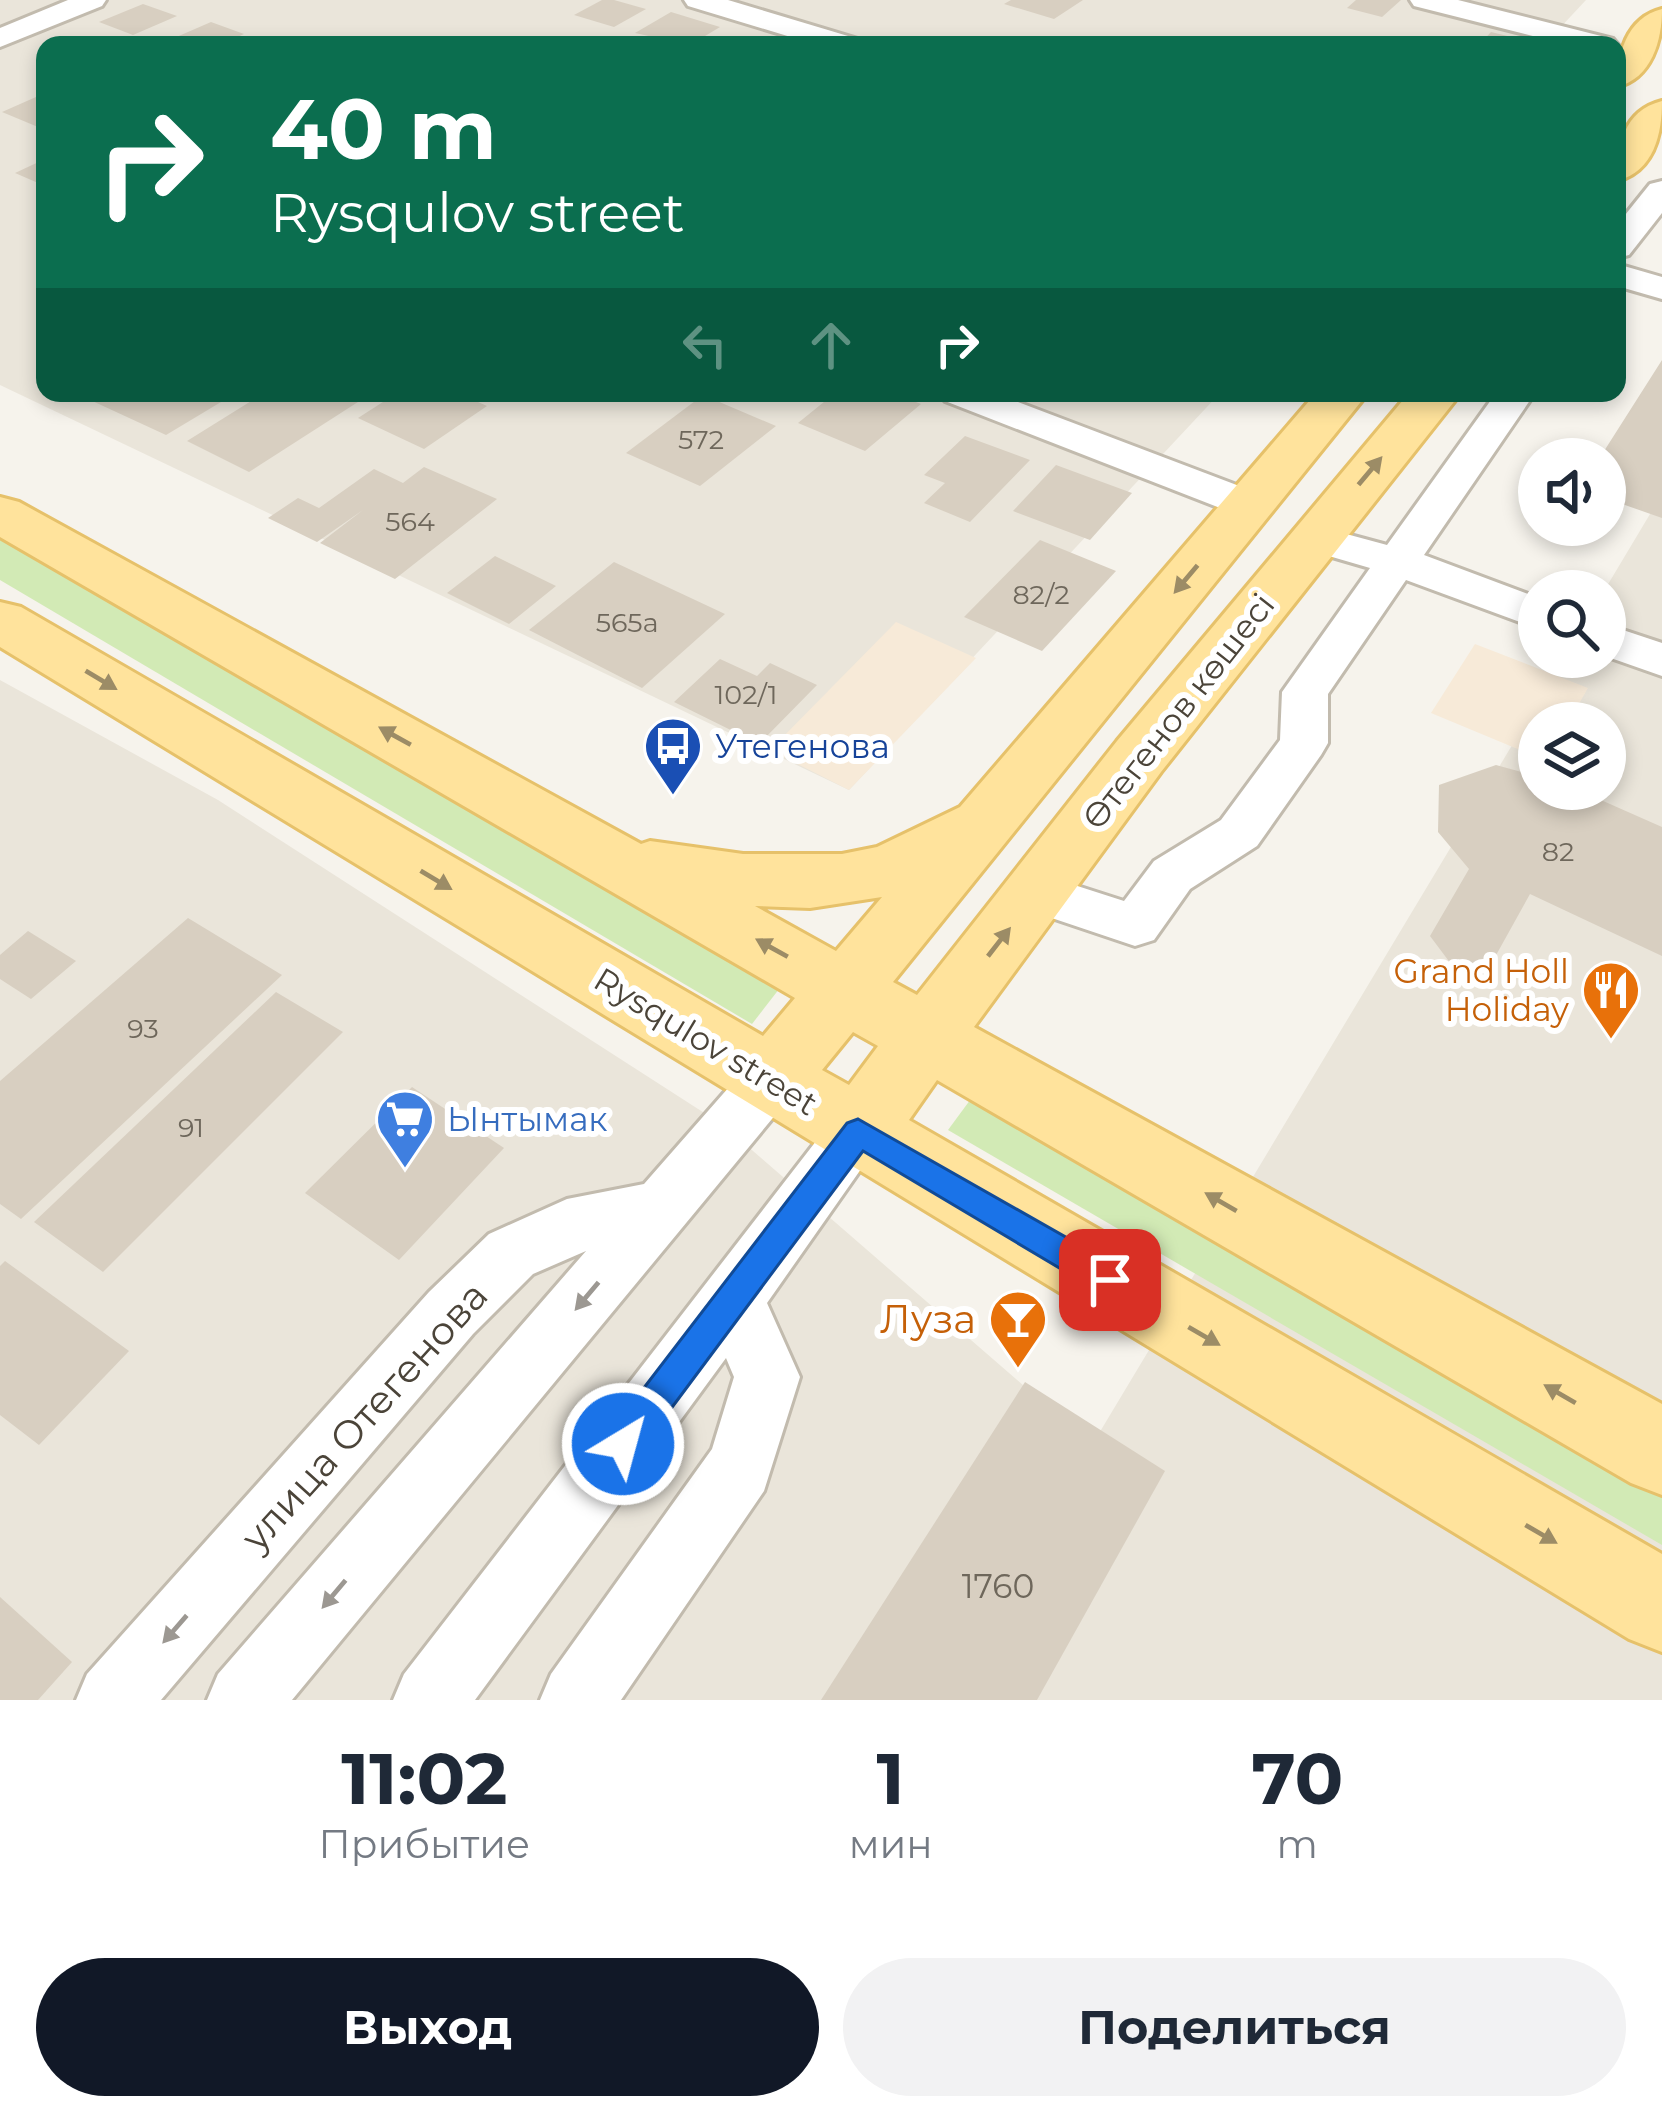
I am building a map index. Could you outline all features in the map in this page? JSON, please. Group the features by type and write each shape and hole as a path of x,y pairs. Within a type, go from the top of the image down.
{"main road":[{"path":"1626,49 1661,22"},
{"path":"1626,157 1662,112"},
{"path":"771,1079 1335,402"},
{"name":"Өтегенов көшесі","path":"858,1132 927,1035 1313,538 1428,402"},
{"path":"0,514 1662,1452"},
{"name":"Rysqulov street","path":"0,621 1662,1606"},
{"path":"615,860 709,877 819,882 898,867 991,816"}],"street":[{"path":"7,31 92,0"},
{"path":"698,0 818,36"},
{"path":"1424,0 1551,36"},
{"path":"7,31 36,39"},
{"path":"1626,237 1662,191"},
{"path":"1626,278 1662,288"},
{"path":"982,402 1248,505"},
{"path":"1037,893 1135,925 1172,875 1239,833 1304,743 1305,692 1510,402"},
{"path":"1313,538 1400,562 1518,606"},
{"path":"1626,647 1662,660"},
{"path":"244,1700 771,1079"},
{"path":"430,1700 858,1132"},
{"name":"улица Отегенова","path":"113,1700 452,1313 511,1254 566,1227 662,1208"},
{"path":"577,1700 740,1467 767,1377 733,1298"}],"shaded area":[{"path":"0,0 1586,0 1552,36 36,36 36,402 1212,402 849,790 0,385"},
{"path":"1662,494 1662,1700 0,1700 0,680 218,800 723,1125 1092,1445 1518,735 1518,810 1626,810 1626,702 1538,702 1552,678 1626,678 1626,570 1617,570"},
{"path":"896,622 976,658 849,790 770,750"},
{"path":"1475,644 1518,661 1518,678 1562,678 1588,688 1580,702 1518,702 1518,749 1431,713"}],"green space":[{"path":"0,536 783,984 752,1024 0,580"},
{"path":"976,1092 1662,1482 1662,1545 948,1130"}],"building":[{"path":"602,0 646,9 614,27 574,15"},
{"path":"1011,0 1083,0 1054,19 1004,4"},
{"path":"1356,0 1401,0 1382,17 1347,8"},
{"path":"143,4 177,16 133,35 99,22"},
{"path":"671,12 720,27 705,36 635,33"},
{"path":"211,22 244,34 240,36 179,36"},
{"path":"36,97 36,126 2,112"},
{"path":"36,163 36,182 15,173"},
{"path":"1662,360 1662,518 1626,505 1626,438 1612,438"},
{"path":"94,402 221,402 166,435"},
{"path":"250,402 358,402 249,472 187,441"},
{"path":"383,402 478,402 487,406 424,449 358,418"},
{"path":"694,402 719,402 776,426 700,486 626,453"},
{"path":"824,402 921,404 865,451 798,423"},
{"path":"965,436 1030,460 970,522 924,503 945,483 924,475"},
{"path":"1056,465 1132,493 1090,540 1013,511"},
{"path":"424,467 497,499 395,579 320,543 363,510 317,542 268,518 298,498 319,508 374,469 403,483"},
{"path":"1040,540 1116,571 1042,651 964,617"},
{"path":"495,556 556,586 509,624 447,593"},
{"path":"614,562 725,614 642,688 529,630"},
{"path":"720,659 757,676 770,663 817,685 759,744 674,702"},
{"path":"1496,765 1518,771 1518,810 1624,810 1662,827 1662,956 1530,894 1490,966 1451,964 1430,936 1469,869 1438,832 1439,785"},
{"path":"188,918 282,975 21,1219 0,1204 0,1081"},
{"path":"28,931 76,961 31,999 0,979 0,955"},
{"path":"276,992 343,1032 103,1272 34,1222"},
{"name":"Ынтымак","path":"412,1087 504,1148 399,1260 305,1193"},
{"path":"5,1261 129,1351 39,1445 0,1415 0,1266"},
{"path":"1025,1382 1165,1471 1037,1700 821,1700"},
{"path":"0,1597 72,1662 38,1700 0,1700"}],"place":[{"name":"Утегенова","path":"673,797"},
{"name":"Grand Holl Holiday","path":"1611,1041"},
{"name":"Ынтымак","path":"405,1170"},
{"name":"Луза","path":"1018,1370"}],"route":[{"path":"623,1444 858,1132 1110,1280"}]}
